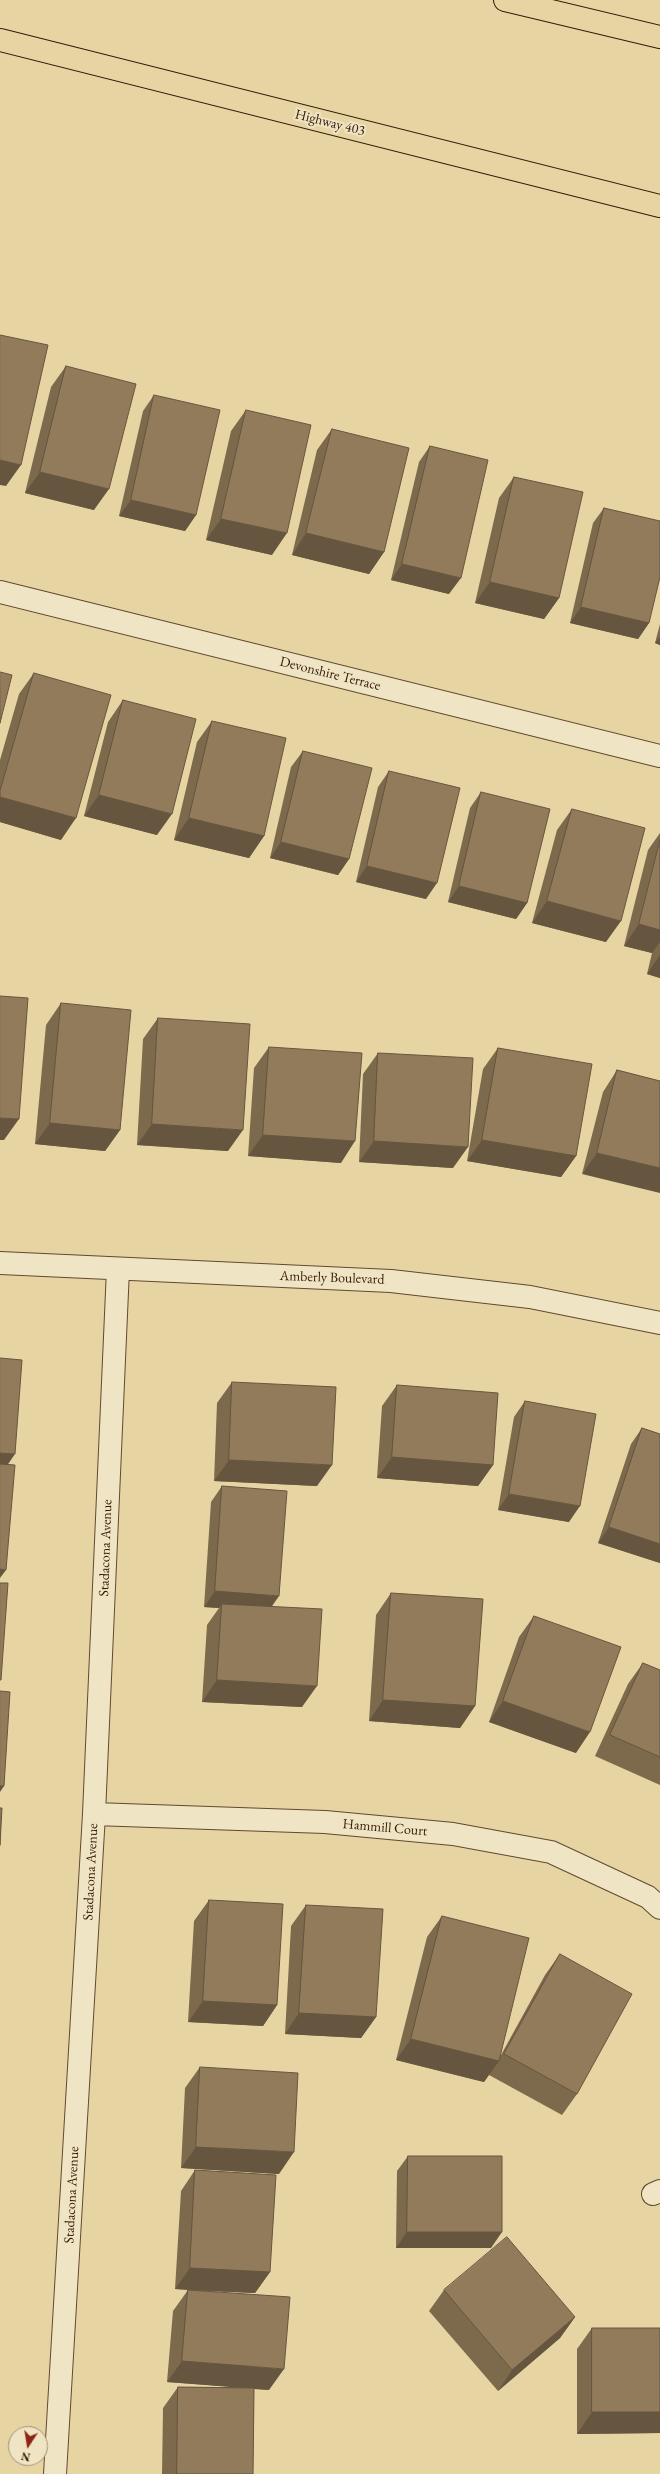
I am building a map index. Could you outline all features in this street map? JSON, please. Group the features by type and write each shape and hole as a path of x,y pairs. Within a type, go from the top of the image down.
{"highway":[{"path":"506,0 660,37"},
{"name":"Highway 403","path":"0,40 660,206"}],"street":[{"name":"Devonshire Terrace","path":"0,592 660,756"},
{"name":"Amberly Boulevard","path":"0,1263 391,1281 530,1297 660,1323"},
{"name":"Stadacona Avenue","path":"55,2474 94,1814 118,1269"},
{"name":"Hammill Court","path":"94,1814 325,1822 453,1834 551,1852 648,1898 660,1908"}],"building":[{"path":"0,335 48,345 21,465 0,460"},
{"path":"66,366 136,384 109,489 40,472"},
{"path":"154,395 220,410 196,515 131,500"},
{"path":"246,410 311,425 287,533 221,519"},
{"path":"332,429 409,448 384,552 306,533"},
{"path":"430,446 488,460 461,578 402,564"},
{"path":"514,477 583,492 559,598 490,582"},
{"path":"604,508 660,521 660,577 649,623 581,607"},
{"path":"0,672 12,675 0,723"},
{"path":"34,673 111,695 76,818 0,797 0,791"},
{"path":"123,700 196,719 172,814 99,795"},
{"path":"212,721 286,738 264,836 189,818"},
{"path":"303,751 372,768 349,859 281,842"},
{"path":"389,771 460,788 437,883 367,866"},
{"path":"481,792 550,809 527,903 459,886"},
{"path":"572,809 645,828 621,921 547,901"},
{"path":"660,840 660,930 639,924"},
{"path":"0,996 28,998 19,1119 0,1118"},
{"path":"61,1003 131,1010 120,1130 50,1123"},
{"path":"158,1018 250,1024 243,1130 152,1124"},
{"path":"269,1047 362,1053 355,1141 263,1135"},
{"path":"498,1048 592,1064 576,1156 482,1140"},
{"path":"378,1053 473,1058 468,1147 374,1141"},
{"path":"617,1070 660,1081 660,1168 597,1153"},
{"path":"0,1358 22,1360 15,1454 0,1453"},
{"path":"232,1382 336,1387 332,1465 229,1460"},
{"path":"397,1385 498,1393 493,1465 392,1457"},
{"path":"525,1401 596,1414 580,1506 509,1494"},
{"path":"642,1428 660,1434 660,1544 609,1527"},
{"path":"0,1464 15,1465 6,1570 0,1569"},
{"path":"222,1486 287,1491 279,1596 215,1591"},
{"path":"0,1583 8,1583 1,1680 0,1680"},
{"path":"391,1593 483,1599 475,1706 383,1700"},
{"path":"222,1604 322,1609 317,1686 217,1680"},
{"path":"534,1616 621,1647 590,1732 503,1701"},
{"path":"643,1663 660,1670 660,1757 610,1735"},
{"path":"0,1691 10,1692 4,1786 0,1786"},
{"path":"0,1808 2,1808 0,1845"},
{"path":"209,1900 283,1904 277,2005 203,2001"},
{"path":"306,1905 383,1909 376,2017 299,2013"},
{"path":"442,1916 529,1938 499,2061 411,2039"},
{"path":"560,1954 632,1994 577,2094 504,2054"},
{"path":"200,2067 298,2073 294,2152 196,2147"},
{"path":"408,2156 502,2156 502,2232 407,2232"},
{"path":"195,2170 276,2175 270,2272 190,2268"},
{"path":"507,2237 575,2317 512,2370 444,2290"},
{"path":"188,2290 290,2297 284,2369 182,2361"},
{"path":"592,2328 660,2328 660,2412 592,2412"},
{"path":"178,2387 254,2388 253,2474 177,2474"}]}
